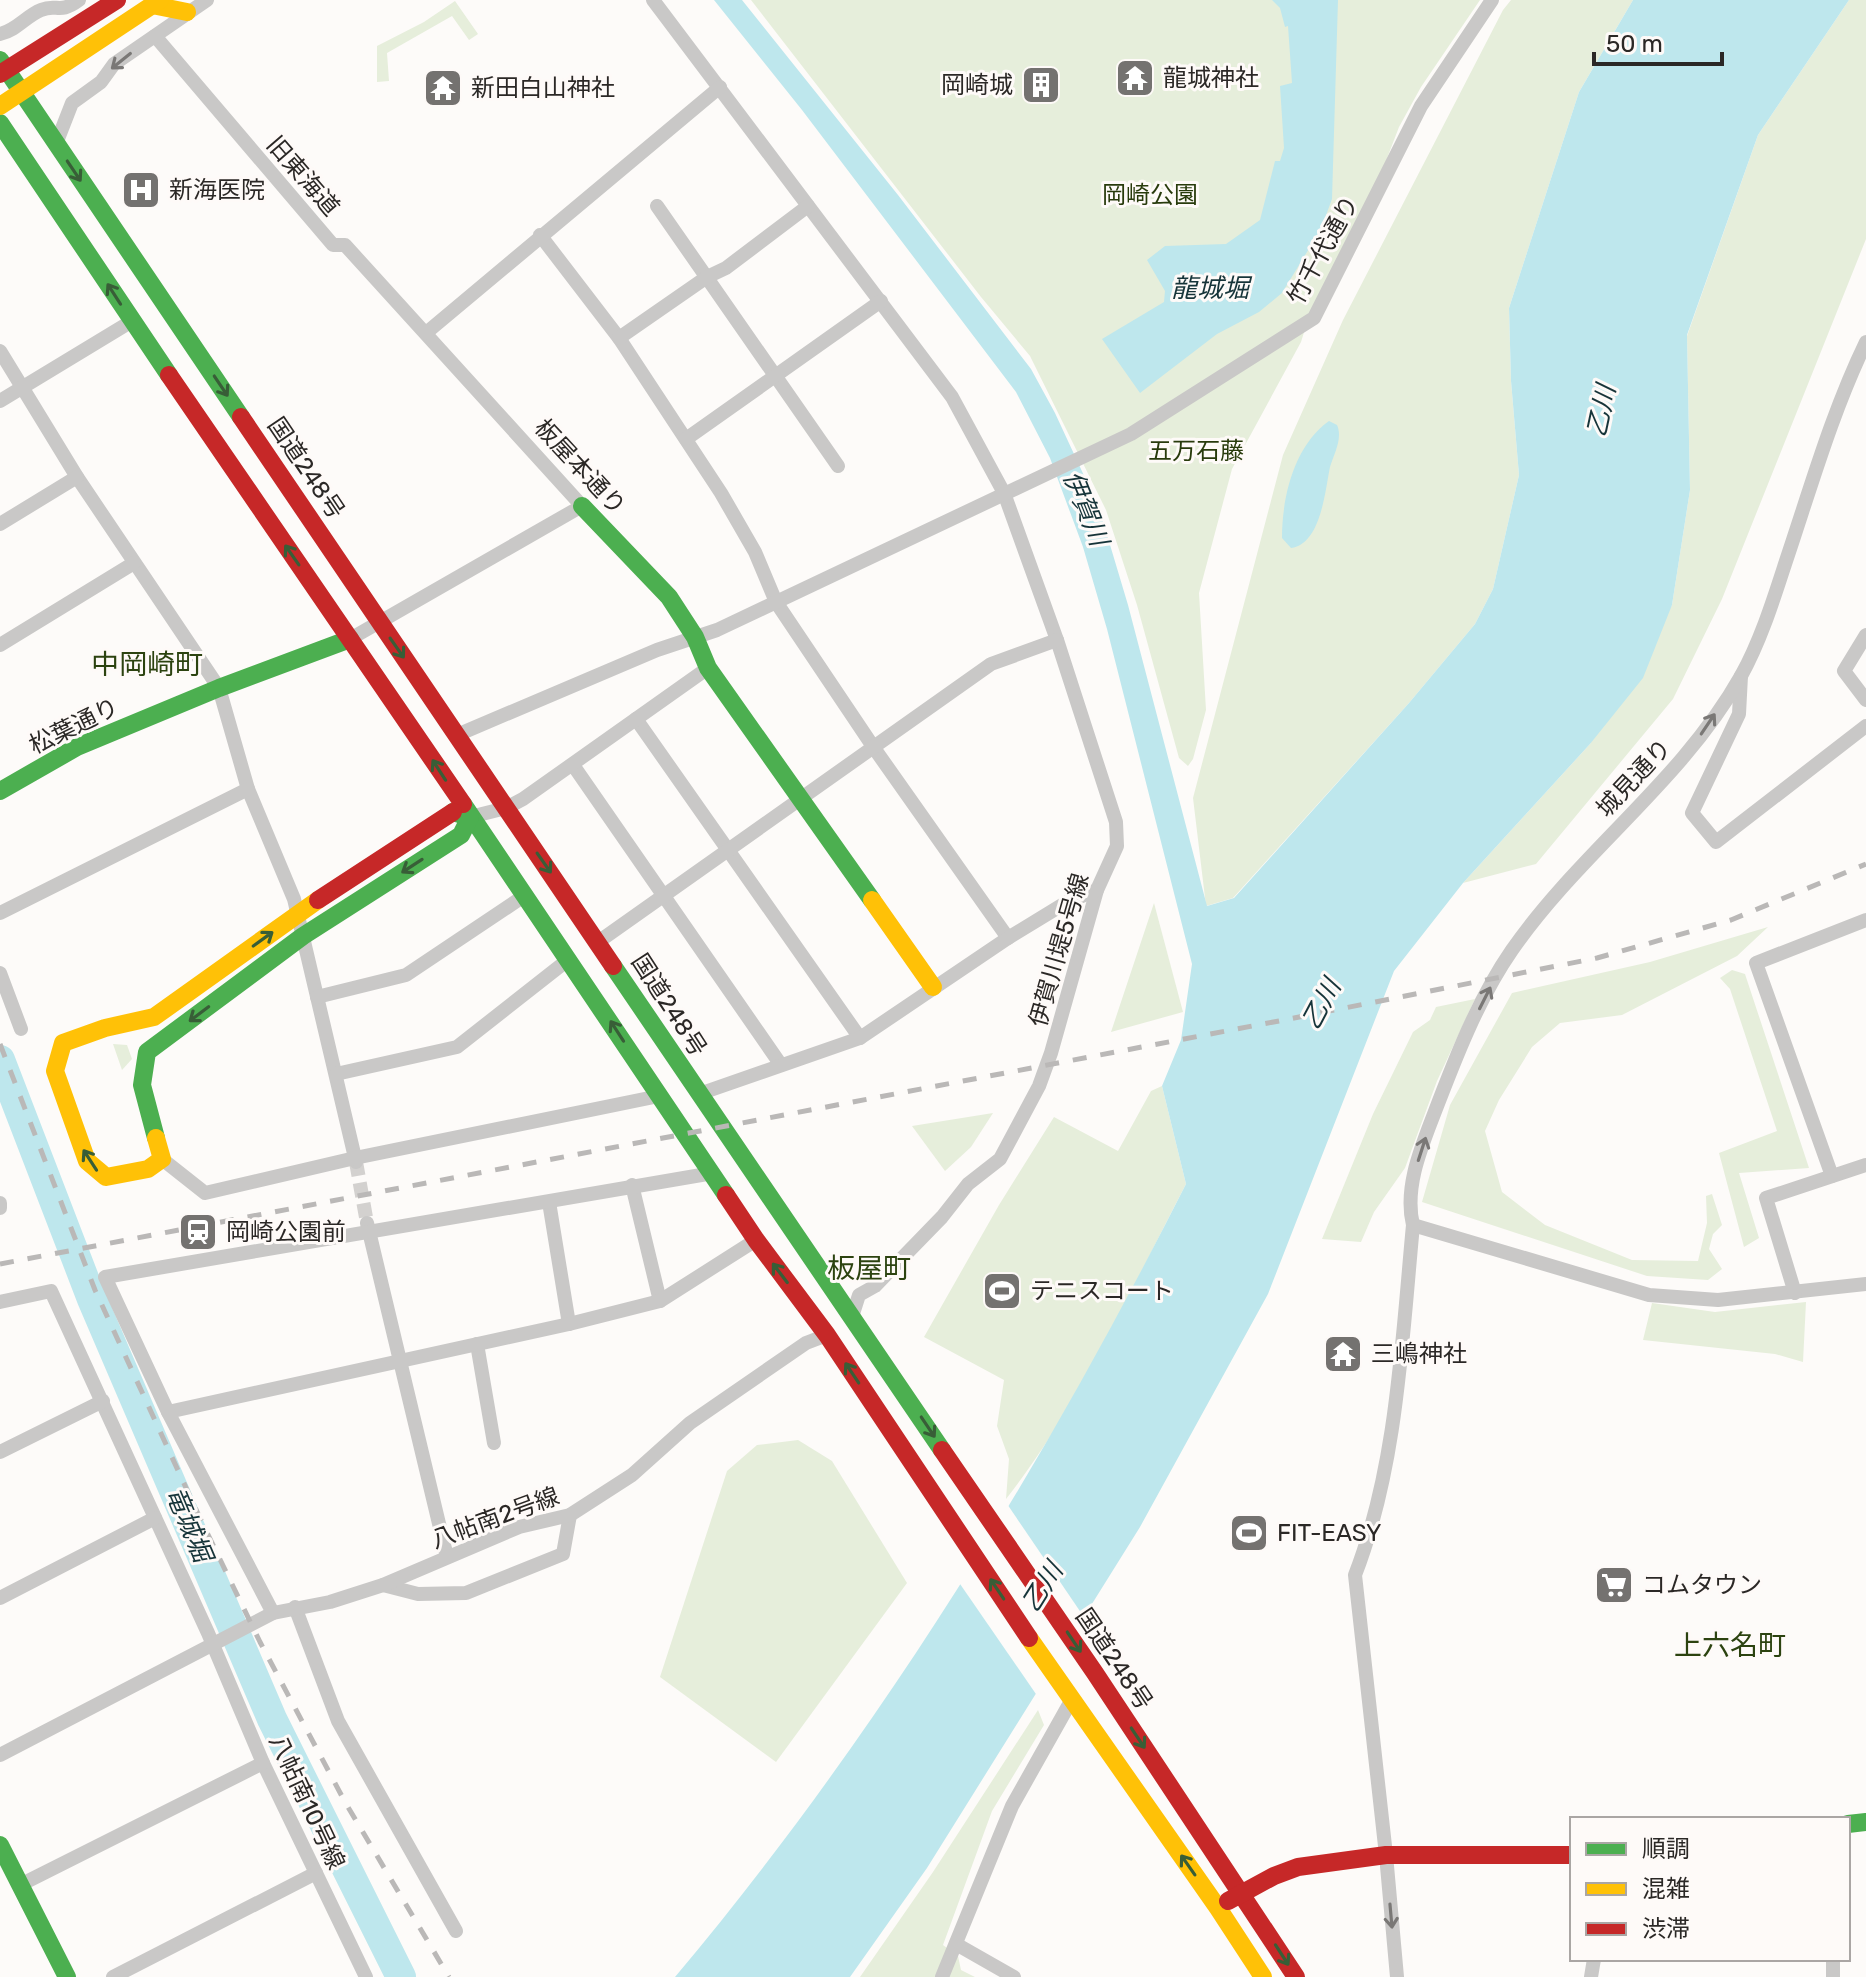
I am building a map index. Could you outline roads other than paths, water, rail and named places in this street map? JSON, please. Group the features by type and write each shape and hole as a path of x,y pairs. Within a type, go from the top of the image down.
{"main road":[{"path":"2,67 117,0"},
{"path":"0,106 156,3 187,12"},
{"name":"国道248号","path":"2,67 22,91 378,621 1095,1673 1296,1977"},
{"path":"0,123 569,959 756,1240 827,1335 1071,1701 1218,1908 1263,1977"},
{"name":"板屋本通り","path":"582,506 669,597 695,637 708,668"},
{"name":"松葉通り","path":"0,791 77,747 219,688 350,639"},
{"path":"708,668 933,987"},
{"path":"453,812 470,817 461,835 303,936 147,1052 142,1085 162,1159 148,1169 106,1177 87,1161 55,1071 63,1043 105,1028 154,1017 297,914 453,812"},
{"path":"0,1845 67,1977"},
{"path":"1218,1908 1242,1892 1298,1867 1386,1855 1570,1855"}],"street":[{"path":"0,34 10,31 44,8 66,10 79,0"},
{"path":"56,144 72,103 101,82 114,64 207,0"},
{"name":"伊賀川堤5号線","path":"653,0 952,397 1004,493 1057,640 1116,822 1117,846 1097,890 1039,1086 1000,1159 968,1184 942,1217 875,1286 859,1295 852,1317"},
{"name":"竹千代通り","path":"457,735 642,655 695,637 776,602 1131,434 1314,318 1379,195 1421,106 1492,0"},
{"name":"旧東海道","path":"155,36 333,245 345,245 426,333"},
{"path":"426,333 720,87"},
{"path":"657,206 777,374 838,466"},
{"path":"619,338 707,277 726,268 808,206"},
{"path":"540,235 619,338 755,552 776,602 1008,938"},
{"path":"686,439 881,301"},
{"path":"0,401 132,321"},
{"name":"板屋本通り","path":"426,333 582,506"},
{"name":"城見通り","path":"1397,1977 1355,1575 1372,1532 1398,1387 1413,1225 1409,1208 1419,1155 1451,1068 1511,951 1563,886 1692,748 1741,676 1772,603 1816,473 1866,342"},
{"path":"0,351 77,477 219,688 248,789 294,899 356,1160"},
{"path":"0,524 77,477"},
{"path":"350,639 582,506"},
{"path":"0,645 134,563"},
{"path":"1866,635 1844,671 1866,700"},
{"path":"598,942 991,664 1057,640"},
{"path":"470,817 506,808 573,765 708,668"},
{"path":"1741,676 1739,714 1692,813 1716,842 1866,726"},
{"path":"636,719 860,1038"},
{"path":"573,765 781,1065"},
{"path":"0,913 248,789"},
{"path":"699,1094 860,1038 1008,938 1067,902 1097,890"},
{"path":"317,997 406,975 524,896"},
{"path":"1832,1176 1756,963 1866,920"},
{"path":"336,1074 457,1047 569,959"},
{"path":"0,973 21,1029"},
{"path":"162,1159 205,1193 659,1096"},
{"path":"1795,1293 1766,1198 1866,1165"},
{"path":"267,1616 105,1277 367,1227 549,1202 713,1173"},
{"path":"632,1185 660,1301"},
{"path":"549,1202 569,1324"},
{"path":"1413,1225 1649,1295 1718,1300 1866,1284"},
{"path":"367,1227 447,1557"},
{"path":"168,1412 569,1324 660,1301 756,1240"},
{"path":"0,1302 51,1291 155,1518 0,1598"},
{"name":"八帖南2号線","path":"0,1755 267,1616 295,1607 330,1602 383,1585 531,1523 570,1515 632,1475 703,1414 806,1343 827,1335"},
{"path":"477,1344 494,1443"},
{"path":"0,1452 103,1401"},
{"path":"383,1585 404,1592 466,1593 563,1554 570,1515"},
{"name":"八帖南10号線","path":"155,1518 217,1642 263,1763 366,1977"},
{"path":"295,1607 338,1721 456,1931"},
{"path":"942,1977 1012,1806 1071,1701"},
{"path":"20,1885 263,1763"},
{"path":"113,1977 316,1873"},
{"path":"956,1944 1014,1977"}],"water":[{"path":"714,0 742,0 898,195 1031,369 1055,413 1099,508 1128,605 1207,906 1234,898 1409,703 1475,624 1493,589 1519,475 1509,308 1579,92 1633,0 1849,0 1758,135 1687,335 1690,490 1672,605 1643,678 1590,744 1463,883 1394,971 1268,1294 1140,1527 927,1868 850,1977 675,1977 821,1791 953,1595 1075,1392 1186,1184 1162,1086 1181,1040 1192,964 1107,629 1083,547 1050,458 1016,392 802,110"},
{"name":"龍城堀","path":"1272,0 1338,0 1332,199 1321,229 1282,293 1259,312 1217,334 1140,393 1102,339 1164,302 1165,291 1147,260 1165,246 1226,244 1260,220 1275,161 1280,161 1284,148 1280,86 1292,83 1288,26 1285,27 1280,8"},
{"path":"1329,421 1337,425 1339,435 1320,515 1309,537 1291,548 1282,538 1284,506 1292,474 1307,444"}],"waterway":[{"name":"竜城堀","path":"0,1060 92,1299 272,1719 401,1977"}],"tunnel":[{"path":"356,1162 367,1223"}],"railway":[{"path":"0,1264 1597,958 1731,920 1866,864"},
{"path":"0,1044 95,1290 199,1516 260,1642 345,1802 449,1977"}],"place":[{"name":"龍城神社","path":"1135,78"},
{"name":"岡崎城","path":"1041,85"},
{"name":"新田白山神社","path":"443,88"},
{"name":"新海医院","path":"141,190"},
{"name":"岡崎公園前","path":"198,1232"},
{"name":"テニスコート","path":"1002,1291"},
{"name":"三嶋神社","path":"1343,1354"},
{"name":"FIT-EASY","path":"1249,1533"},
{"name":"コムタウン","path":"1614,1585"}],"district":[{"name":"中岡崎町","path":"147,664"},
{"name":"板屋町","path":"869,1268"},
{"name":"上六名町","path":"1730,1645"}],"park label":[{"name":"岡崎公園","path":"1150,195"},
{"name":"五万石藤","path":"1196,451"}],"water label":[{"name":"乙川","path":"1601,411"},
{"name":"伊賀川","path":"1086,508"},
{"name":"乙川","path":"1321,1004"},
{"name":"乙川","path":"1042,1587"}]}
